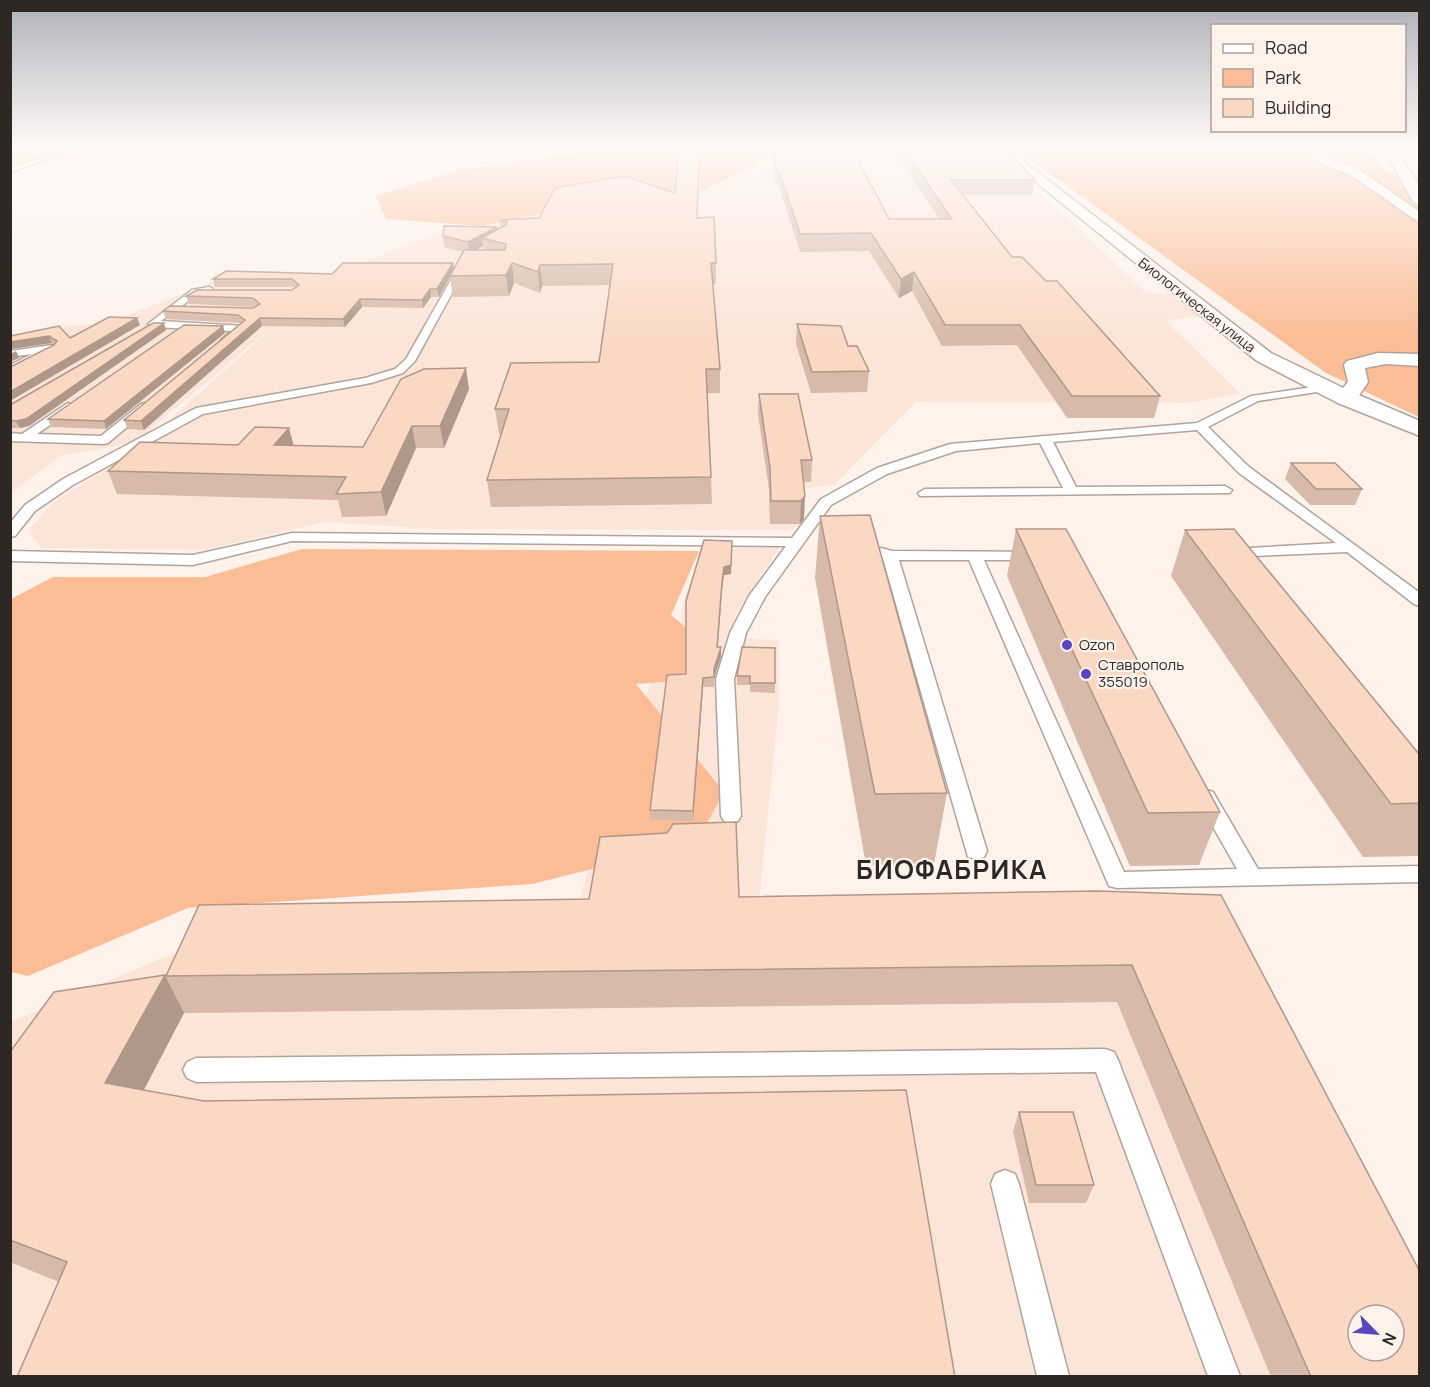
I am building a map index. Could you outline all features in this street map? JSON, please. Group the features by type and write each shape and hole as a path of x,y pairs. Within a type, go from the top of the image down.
{"street":[{"name":"Биологическая улица","path":"1079,211 1264,357 1346,398 1418,428"},
{"path":"1346,398 1358,382 1354,365 1367,359 1419,360"}],"lane":[{"path":"10,533 30,508 68,482 200,411 367,381 399,370 410,361 465,262 475,257"},
{"path":"213,350 240,328 148,327 168,309 195,292 220,291"},
{"path":"168,309 190,310"},
{"path":"164,339 182,326"},
{"path":"10,354 52,348 10,370"},
{"path":"731,816 725,679 738,633 757,596 826,502 882,471 954,447 1200,426 1255,398 1326,388"},
{"path":"10,437 104,440 159,395"},
{"path":"25,437 80,398"},
{"path":"1200,426 1244,470 1350,547 1419,601"},
{"path":"1045,440 1072,492"},
{"path":"925,493 1225,490"},
{"path":"826,502 833,522"},
{"path":"10,556 193,560 292,537 797,542"},
{"path":"869,546 890,556 1057,555"},
{"path":"1245,571 1232,552 1350,547"},
{"path":"974,555 1117,880 1419,874"},
{"path":"890,556 976,851"},
{"path":"1199,784 1252,878"},
{"path":"196,1070 1105,1060 1224,1377"},
{"path":"1005,1184 1053,1377"}],"shaded area":[{"path":"536,211 1060,211 1146,293 1169,294 1199,316 1166,321 1240,393 1189,403 916,402 834,485 802,488 804,524 787,530 435,529 325,522 205,550 41,548 28,531 53,502 136,450 280,321 134,443 61,456 11,493 10,340 71,325 105,324 228,276 332,275 430,236"},
{"path":"702,545 781,546 736,613 730,638 779,640 779,703 757,924 575,921 590,860 640,710 653,679 681,677 682,607"},
{"path":"1209,924 1420,1329 1419,1376 11,1376 11,1022 210,938"}],"green space":[{"path":"382,211 553,211 482,226 386,219"},
{"path":"1102,211 1419,211 1419,417 1326,373"},
{"path":"302,549 699,551 671,615 724,658 704,679 636,684 724,792 696,843 532,884 188,908 28,976 11,972 11,599 53,577 205,577"}],"building":[{"path":"543,211 697,211 697,218 714,217 716,263 711,263 720,369 706,369 711,477 487,480 509,409 495,409 511,363 599,362 613,264 540,265 538,272 512,263 506,275 450,276 464,250 505,250 506,244 482,238 506,225 507,222 500,220 539,218"},
{"path":"792,211 885,211 889,219 952,219 946,211 975,211 1012,257 1022,257 1046,281 1057,281 1160,396 1072,396 1020,325 945,325 914,272 901,279 871,233 800,234"},
{"path":"444,226 497,227 468,242 443,236"},
{"path":"343,263 453,263 437,289 430,289 422,300 360,299 343,319 260,318 141,421 124,420 245,320 238,315 163,311 170,306 253,308 260,304 253,298 186,296 197,290 292,290 299,285 292,279 213,279 226,271 332,274"},
{"path":"109,317 137,318 10,392 10,367 54,345 57,341 49,336 10,342 10,336 59,326 70,338"},
{"path":"153,323 164,323 26,419 10,420 10,405"},
{"path":"797,324 841,326 848,346 857,346 869,371 812,372"},
{"path":"184,325 223,326 104,421 48,419"},
{"path":"466,368 440,426 412,426 381,492 336,494 346,477 108,471 140,442 238,445 255,427 289,428 274,445 363,447 401,379 424,369"},
{"path":"759,394 798,394 812,460 801,460 805,496 801,501 771,501 770,468"},
{"path":"1291,463 1335,463 1362,489 1316,489"},
{"path":"870,515 947,793 875,794 820,516"},
{"path":"1016,529 1066,529 1220,812 1148,813"},
{"path":"1234,529 1419,754 1419,803 1391,804 1185,530"},
{"path":"704,540 732,541 731,565 724,567 722,582 717,647 721,647 714,669 714,677 703,678 693,811 650,810 667,675 686,674 686,601"},
{"path":"742,647 775,648 775,683 750,683 750,676 737,676"},
{"path":"736,822 739,897 1097,891 1221,895 1419,1270 1419,1377 1311,1377 1132,965 166,976 199,905 589,899 600,837 667,833 673,824"},
{"path":"165,975 105,1083 204,1101 906,1090 955,1377 17,1377 67,1262 10,1240 10,1052 54,992"},
{"path":"1019,1112 1073,1112 1094,1185 1036,1185"}],"place":[{"name":"Ozon","path":"1067,645"},
{"name":"Ставрополь 355019","path":"1086,674"}],"district":[{"name":"БИОФАБРИКА","path":"952,870"}]}
